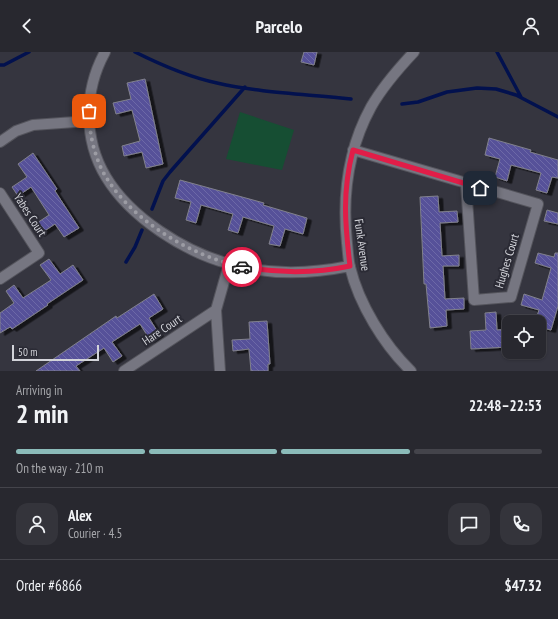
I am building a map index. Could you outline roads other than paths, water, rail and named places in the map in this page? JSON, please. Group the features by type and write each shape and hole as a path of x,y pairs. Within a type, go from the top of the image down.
{"street":[{"path":"105,52 98,67 92,87 89,121 93,146 101,168 111,183 127,203 145,219 175,240 229,264 261,270 293,272 324,271 350,266"},
{"name":"Funk Avenue","path":"411,371 393,352 374,324 356,285 350,266 345,223 345,203 348,168 362,125 379,94 394,73 414,52"},
{"path":"0,142 16,131 33,124 89,121"},
{"name":"Hughes Court","path":"353,150 538,204 511,297 474,300 466,184"},
{"name":"Yabes Court","path":"0,192 39,253 0,279"},
{"path":"220,371 216,310 229,264"},
{"name":"Hare Court","path":"124,371 216,310"}],"waterway":[{"path":"0,65 4,65 29,52"},
{"path":"135,52 175,70 217,83 267,91 351,99"},
{"path":"497,52 521,97"},
{"path":"152,209 163,181 245,87"},
{"path":"402,104 418,102 447,92 477,88 496,89 516,95 558,117"},
{"path":"126,262 135,247 142,230"}]}
